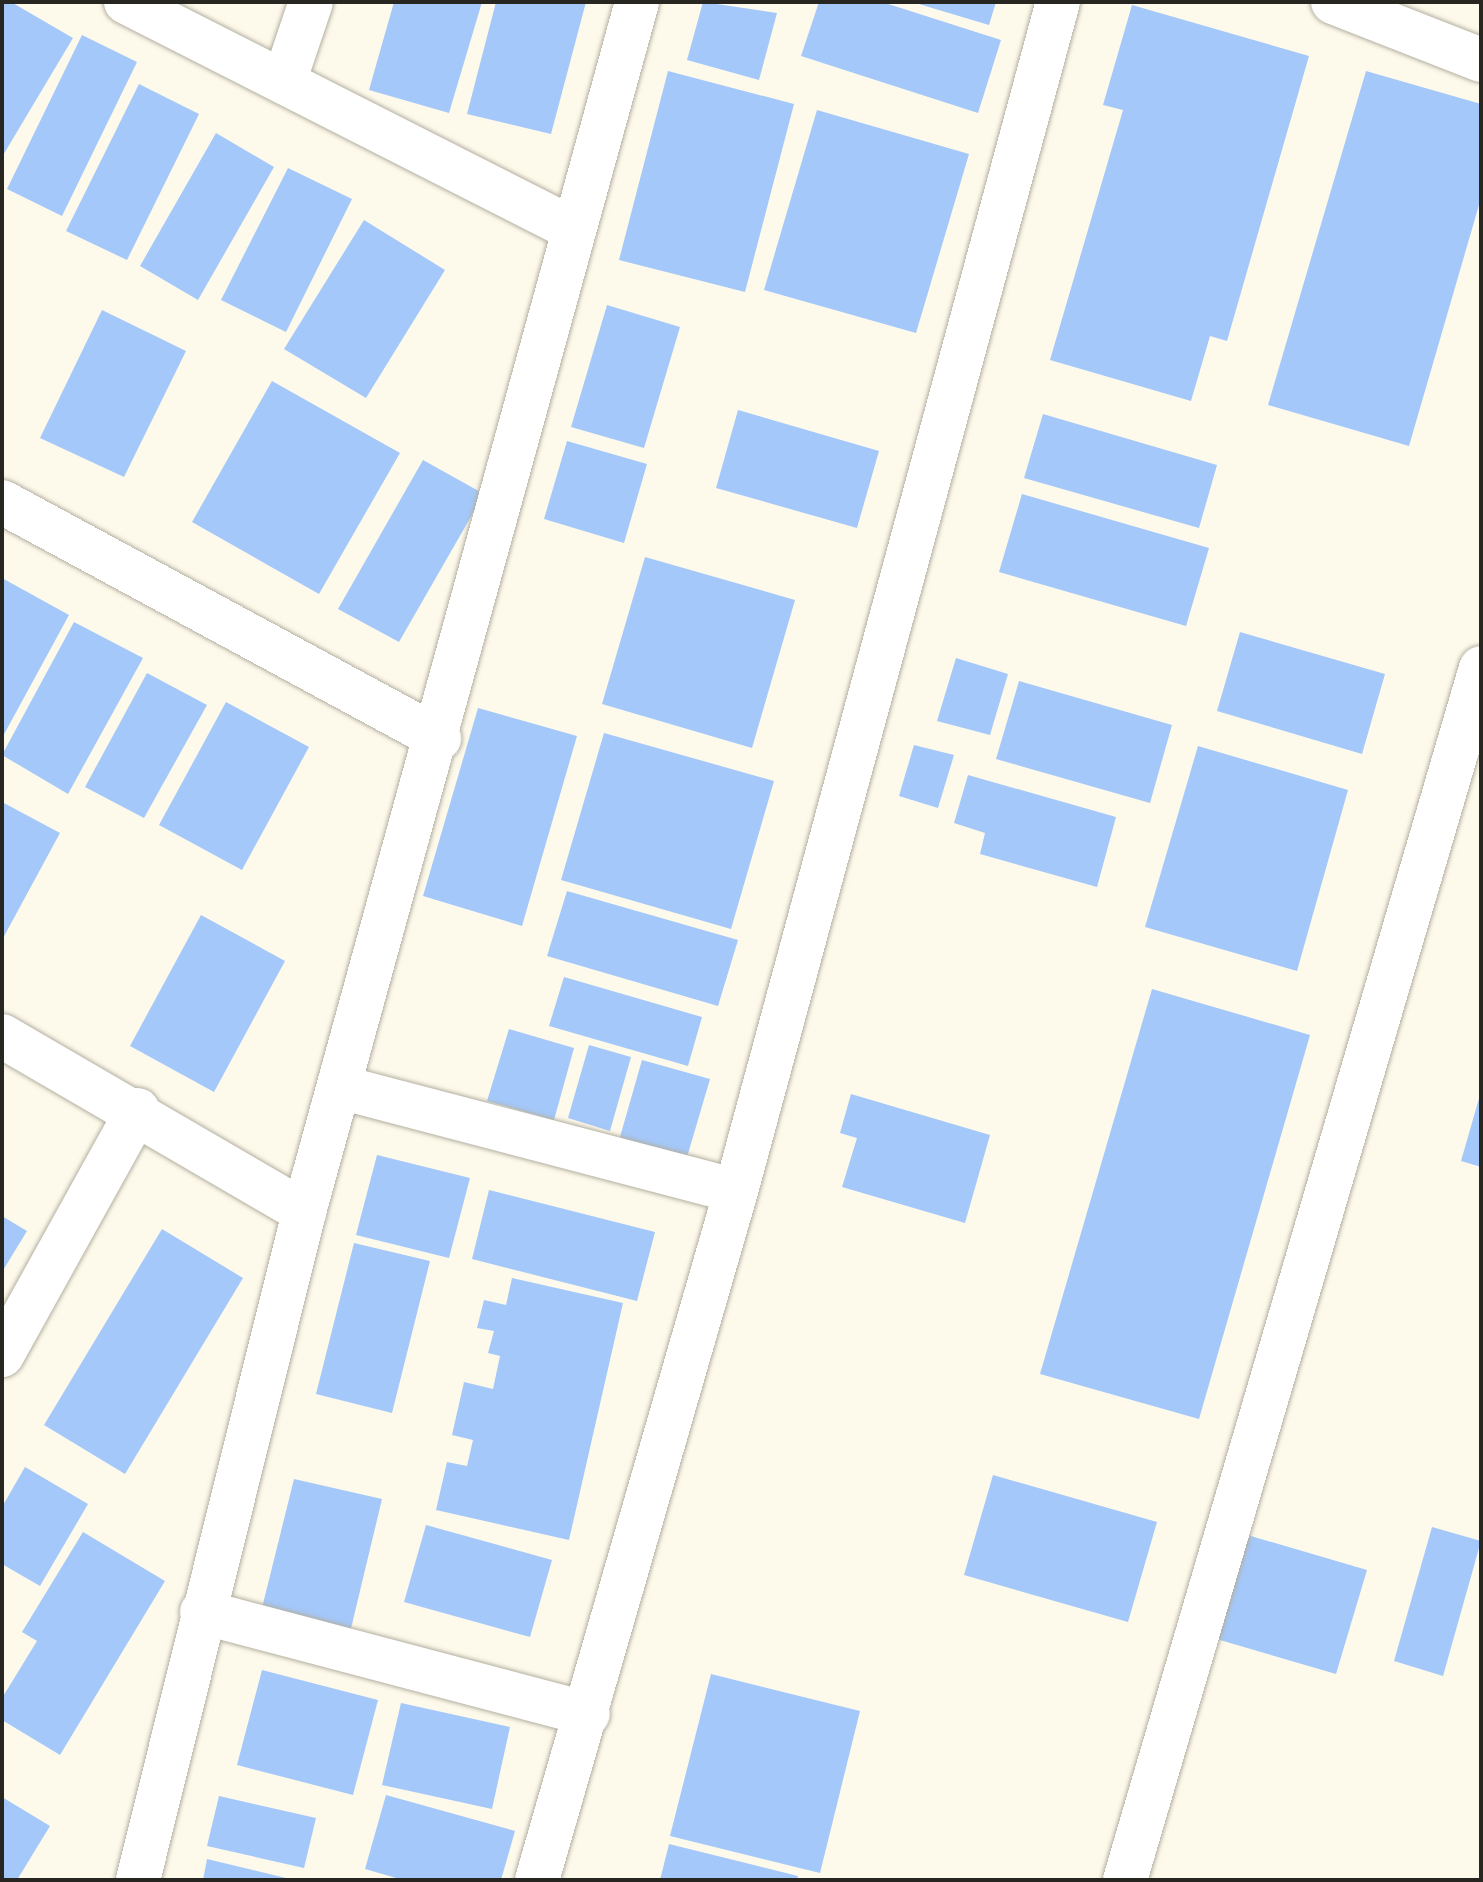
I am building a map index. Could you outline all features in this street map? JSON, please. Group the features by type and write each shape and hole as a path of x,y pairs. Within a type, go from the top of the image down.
{"street":[{"path":"126,2 573,229"},
{"path":"284,82 311,2"},
{"path":"138,1880 202,1612 304,1212 439,738 573,229 637,2"},
{"path":"537,1880 588,1714 736,1191 1058,2"},
{"path":"1333,2 1481,60"},
{"path":"2,502 439,738"},
{"path":"1125,1880 1481,668"},
{"path":"2,1036 138,1110 304,1212"},
{"path":"340,1087 736,1191"},
{"path":"2,1355 138,1110"},
{"path":"202,1612 588,1714"}],"building":[{"path":"11,2 73,38 2,157 2,4"},
{"path":"394,2 482,2 449,113 369,90"},
{"path":"496,2 586,2 551,134 467,114"},
{"path":"703,2 777,13 759,80 687,60"},
{"path":"819,2 882,2 1001,40 978,113 801,56"},
{"path":"912,2 996,2 989,25"},
{"path":"1132,5 1309,56 1227,341 1210,336 1191,401 1050,360 1123,110 1103,105"},
{"path":"82,35 137,62 62,216 7,189"},
{"path":"668,71 794,104 745,292 619,260"},
{"path":"1366,71 1481,104 1481,198 1409,446 1268,405"},
{"path":"139,84 199,114 127,260 66,231"},
{"path":"817,110 969,154 916,333 764,290"},
{"path":"216,133 274,167 198,300 140,266"},
{"path":"288,168 352,199 286,332 221,300"},
{"path":"364,220 445,270 366,398 284,349"},
{"path":"607,305 680,327 644,448 571,427"},
{"path":"102,310 186,351 124,477 40,438"},
{"path":"272,381 400,453 319,594 192,522"},
{"path":"738,410 879,451 857,528 716,488"},
{"path":"1043,414 1217,465 1199,528 1024,478"},
{"path":"567,441 647,464 624,543 544,519"},
{"path":"423,460 484,494 399,642 338,609"},
{"path":"1022,494 1209,548 1186,626 999,572"},
{"path":"645,557 795,600 752,748 602,704"},
{"path":"2,578 69,615 2,738"},
{"path":"74,622 143,658 68,794 2,755"},
{"path":"1240,632 1385,674 1362,754 1217,711"},
{"path":"956,658 1008,674 990,735 937,721"},
{"path":"147,673 207,705 144,818 85,787"},
{"path":"1019,681 1172,725 1150,803 996,759"},
{"path":"226,702 309,747 242,870 159,825"},
{"path":"478,708 577,736 522,926 423,896"},
{"path":"604,733 774,781 731,929 561,880"},
{"path":"914,745 954,755 938,808 899,796"},
{"path":"1198,746 1348,790 1297,971 1145,927"},
{"path":"968,775 1116,817 1097,887 980,854 985,833 954,823"},
{"path":"2,802 60,833 2,940"},
{"path":"567,891 738,940 718,1006 547,956"},
{"path":"201,915 285,961 214,1092 130,1046"},
{"path":"564,977 702,1017 688,1066 549,1026"},
{"path":"1152,989 1310,1035 1199,1419 1040,1374"},
{"path":"509,1029 574,1048 554,1120 487,1101"},
{"path":"589,1045 631,1057 610,1131 568,1118"},
{"path":"642,1060 710,1079 685,1164 618,1144"},
{"path":"851,1094 990,1135 965,1223 842,1187 857,1138 840,1133"},
{"path":"1481,1095 1481,1167 1461,1161"},
{"path":"377,1155 470,1178 449,1258 356,1235"},
{"path":"489,1190 655,1232 637,1301 472,1259"},
{"path":"2,1216 27,1231 2,1272"},
{"path":"162,1229 243,1278 125,1474 44,1425"},
{"path":"354,1243 430,1261 392,1413 316,1394"},
{"path":"512,1278 623,1303 569,1540 436,1510 447,1462 467,1466 473,1440 452,1435 464,1382 493,1389 500,1356 488,1353 494,1331 477,1328 484,1300 506,1305"},
{"path":"25,1467 88,1504 40,1586 2,1564 2,1507"},
{"path":"993,1475 1157,1522 1128,1622 964,1575"},
{"path":"294,1479 382,1499 348,1641 259,1620"},
{"path":"426,1525 552,1560 530,1637 404,1602"},
{"path":"1432,1527 1481,1541 1443,1676 1394,1661"},
{"path":"83,1532 165,1581 60,1755 2,1720 2,1698 37,1641 22,1632"},
{"path":"1244,1534 1367,1570 1336,1674 1213,1638"},
{"path":"262,1670 378,1700 353,1795 237,1765"},
{"path":"711,1674 860,1711 820,1873 670,1836"},
{"path":"401,1703 510,1727 492,1809 382,1785"},
{"path":"386,1795 515,1831 501,1880 403,1880 365,1869"},
{"path":"219,1796 316,1818 304,1868 207,1846"},
{"path":"2,1797 50,1826 17,1880 2,1880"},
{"path":"669,1844 798,1876 797,1880 660,1880"},
{"path":"207,1859 290,1879 290,1880 203,1880"}]}
